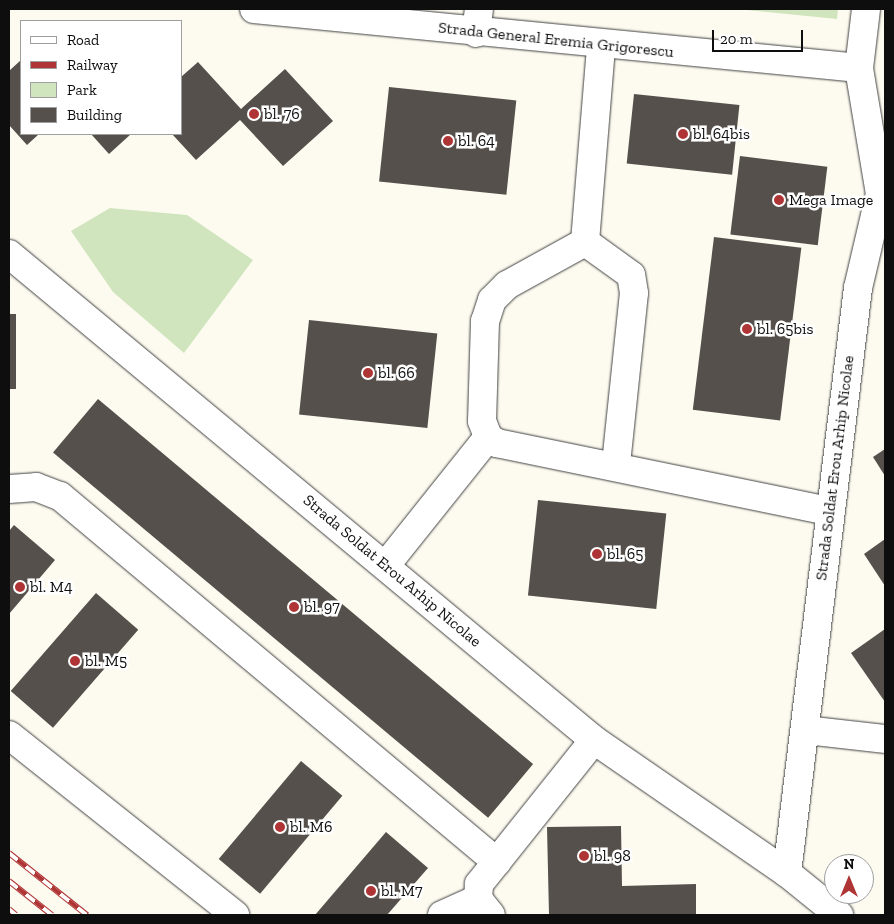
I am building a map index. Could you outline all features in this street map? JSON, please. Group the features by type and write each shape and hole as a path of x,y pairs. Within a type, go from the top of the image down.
{"street":[{"name":"Strada General Eremia Grigorescu","path":"254,9 477,21 601,46 859,68"},
{"name":"Strada Soldat Erou Arhip Nicolae","path":"787,873 805,730 828,512 858,288 879,230 883,194 859,68 866,9"},
{"path":"585,242 601,46"},
{"path":"585,242 507,285 492,300 485,321 482,421 488,437 497,443 616,464 828,512"},
{"path":"585,242 631,276 634,293 616,464"},
{"name":"Strada Soldat Erou Arhip Nicolae","path":"9,254 594,740 787,873 839,915"},
{"path":"386,566 488,437"},
{"path":"9,489 36,487 60,496 497,862"},
{"path":"805,730 885,739"},
{"path":"9,735 235,915"},
{"path":"442,915 485,907 479,884 594,740"}],"green space":[{"path":"736,9 838,9 837,19"},
{"path":"110,208 187,215 253,260 184,353 113,292 71,231"}],"building":[{"path":"20,61 20,135 38,135 27,145 9,125 9,71"},
{"name":"bl. 76","path":"198,62 241,109 285,69 333,121 283,166 240,120 196,160 173,135 182,135 182,76"},
{"name":"bl. 64","path":"389,87 516,100 506,195 379,181"},
{"name":"bl. 64bis","path":"634,94 739,105 732,175 627,164"},
{"path":"92,135 130,135 109,154"},
{"name":"Mega Image","path":"740,156 827,167 818,245 730,234"},
{"name":"bl. 65bis","path":"714,237 801,248 780,420 693,410"},
{"path":"9,314 16,314 16,389 9,389"},
{"name":"bl. 66","path":"309,320 437,333 427,428 299,414"},
{"name":"bl. 97","path":"98,399 533,764 488,818 53,453"},
{"path":"885,449 885,476 873,457"},
{"name":"bl. 65","path":"538,500 666,513 656,609 528,595"},
{"name":"bl. M4","path":"14,525 55,560 9,614 9,531"},
{"path":"885,539 885,586 864,554"},
{"name":"bl. M5","path":"96,593 138,630 53,728 11,691"},
{"path":"885,629 885,702 851,653"},
{"name":"bl. M6","path":"301,761 342,796 260,894 219,859"},
{"name":"bl. 98","path":"621,826 622,886 696,884 696,915 549,915 547,827"},
{"name":"bl. M7","path":"386,832 428,868 387,915 315,915"}],"railway":[{"path":"9,853 87,915"},
{"path":"9,881 52,915"},
{"path":"9,909 16,915"}],"place":[{"name":"bl. 76","path":"254,114"},
{"name":"bl. 64bis","path":"683,134"},
{"name":"bl. 64","path":"448,141"},
{"name":"Mega Image","path":"779,200"},
{"name":"bl. 65bis","path":"747,329"},
{"name":"bl. 66","path":"368,373"},
{"name":"bl. 65","path":"597,554"},
{"name":"bl. M4","path":"20,587"},
{"name":"bl. 97","path":"294,607"},
{"name":"bl. M5","path":"75,661"},
{"name":"bl. M6","path":"280,827"},
{"name":"bl. 98","path":"584,856"},
{"name":"bl. M7","path":"371,891"}]}
